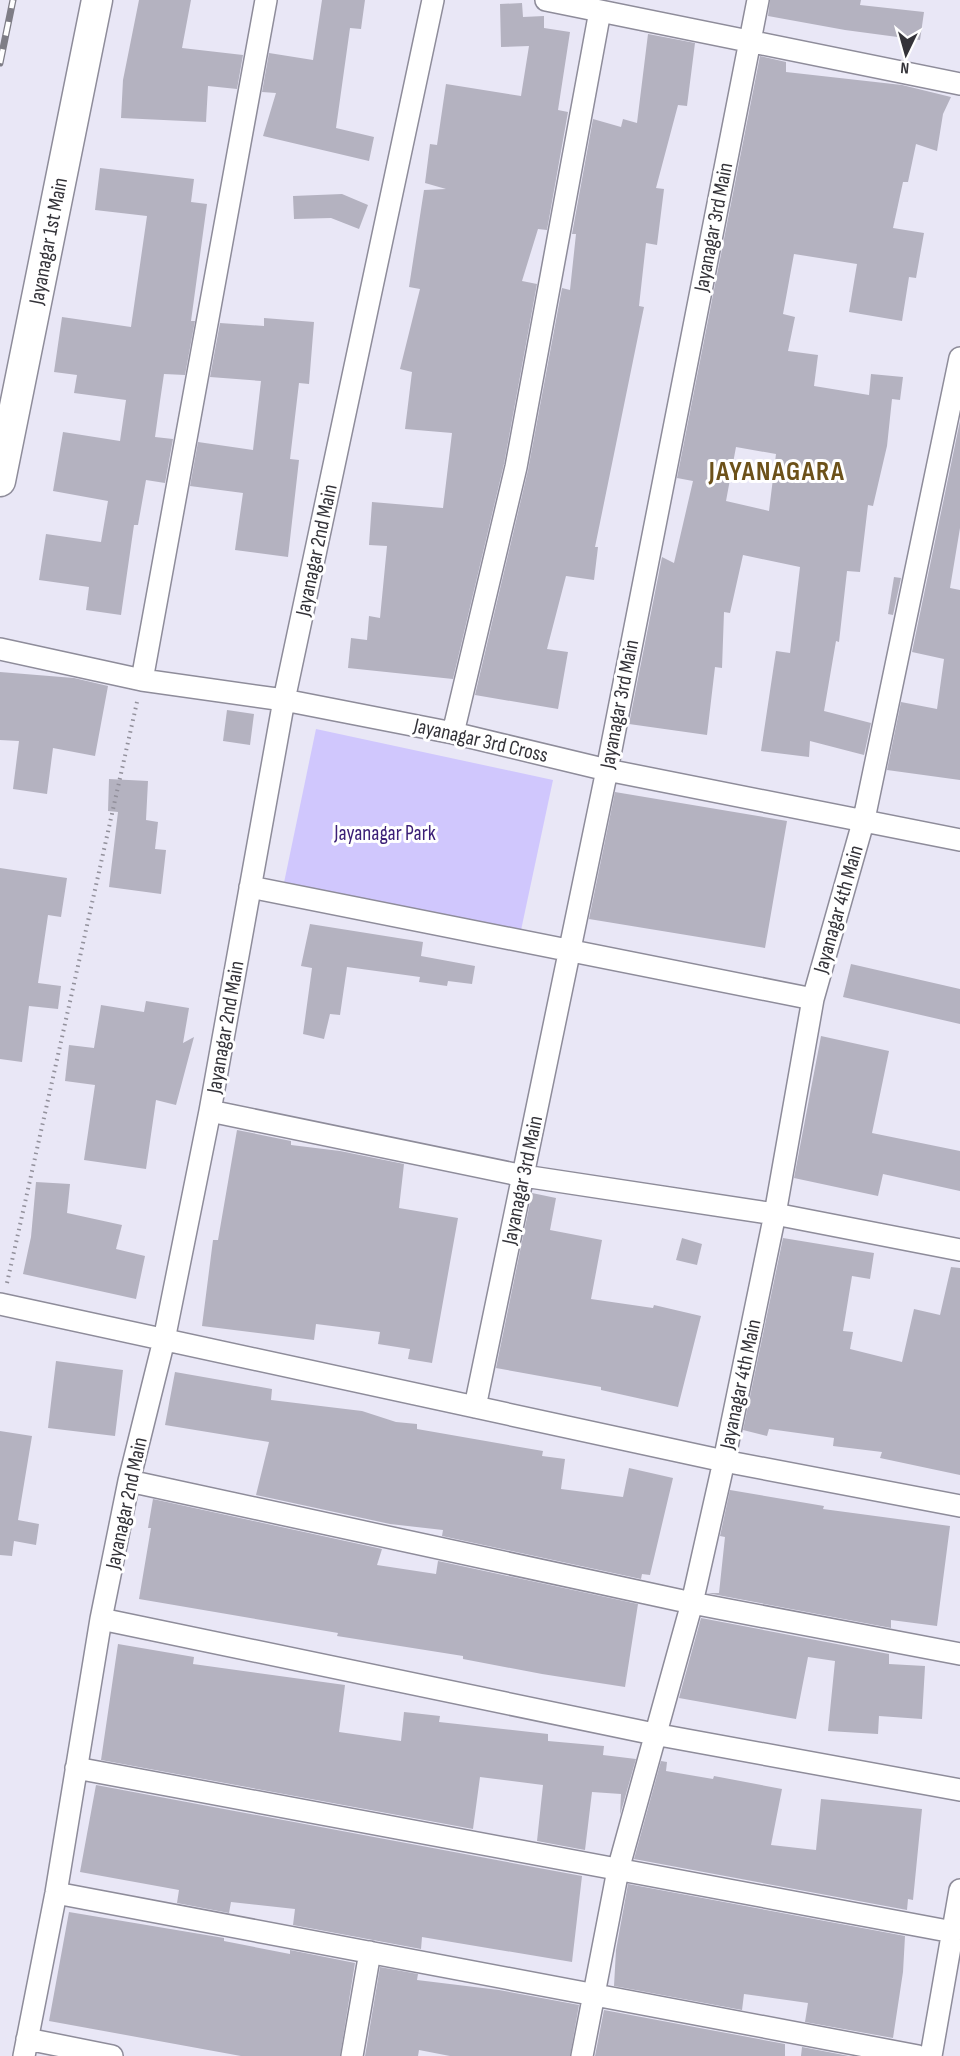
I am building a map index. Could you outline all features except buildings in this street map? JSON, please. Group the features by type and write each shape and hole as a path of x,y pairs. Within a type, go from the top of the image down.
{"street":[{"name":"Jayanagar 1st Main","path":"0,482 96,0"},
{"path":"142,680 266,0"},
{"name":"Jayanagar 2nd Main","path":"26,2048 56,1893 101,1618 129,1481 164,1340 210,1111 284,700 433,0"},
{"path":"546,0 960,84"},
{"name":"Jayanagar 3rd Main","path":"475,1407 607,770 758,0"},
{"path":"453,733 516,467 600,11"},
{"name":"Jayanagar 4th Main","path":"582,2056 618,1870 692,1603 724,1461 775,1214 813,999 864,819 960,358"},
{"name":"Jayanagar 3rd Cross","path":"0,649 142,680 284,700 453,733 607,770 864,819 960,840"},
{"path":"250,887 813,999"},
{"path":"210,1111 524,1176 775,1214 960,1250"},
{"path":"1,1307 724,1461 960,1506"},
{"path":"129,1481 692,1603 960,1654"},
{"path":"101,1618 654,1734 960,1790"},
{"path":"76,1768 953,1932"},
{"path":"931,2056 960,1890"},
{"path":"56,1893 918,2056"},
{"path":"352,2056 370,1952"},
{"path":"26,2048 112,2056"}],"path":[{"path":"1,1307 142,680"}],"green space":[{"name":"Jayanagar Park","path":"316,729 553,780 517,949 280,902"}],"railway":[{"path":"0,63 13,0"}],"district":[{"name":"JAYANAGARA","path":"777,471"}]}
